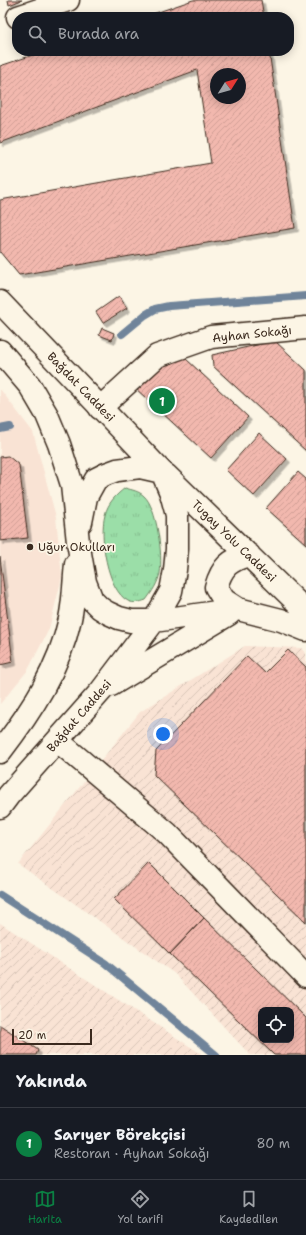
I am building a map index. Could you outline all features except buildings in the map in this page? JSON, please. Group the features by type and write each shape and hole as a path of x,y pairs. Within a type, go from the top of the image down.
{"main road":[{"path":"32,12 68,0"},
{"path":"0,23 12,19"},
{"name":"Bağdat Caddesi","path":"0,302 162,472 171,493 177,515 178,549 171,591 154,621 102,691 5,801"},
{"name":"Ayhan Sokağı","path":"100,408 157,356 211,337 306,328"},
{"path":"0,351 30,386 47,415 59,444 72,486 78,542 88,591 92,600 100,608 119,618 131,621 154,621 238,609"},
{"path":"0,752 21,725 42,691 58,659 70,618 78,542 86,497 96,479 117,470 140,467 162,472"},
{"name":"Tugay Yolu Caddesi","path":"162,472 250,555 306,611"},
{"path":"250,555 238,558 231,562 220,576 216,587 224,600 238,609 281,620 306,630"},
{"path":"102,691 238,609"},
{"path":"58,741 167,833 306,976"}],"shaded area":[{"name":"Uğur Okulları","path":"0,389 33,432 56,517 62,577 49,629 28,670 0,704"},
{"path":"245,646 301,648 306,653 306,1055 250,1055 175,974 18,864 140,712"},
{"path":"0,923 200,1053 202,1055 0,1055"}],"green space":[{"path":"125,488 140,493 149,502 156,521 160,544 161,565 158,580 153,591 146,600 137,602 128,601 121,595 115,586 106,562 104,549 103,524 106,511 112,500"}],"waterway":[{"path":"122,334 145,315 155,309 169,306 306,296"},
{"path":"0,429 10,427"},
{"path":"0,895 105,963 216,1055"}],"place":[{"name":"Sarıyer Börekçisi","path":"162,401"},
{"name":"Uğur Okulları","path":"30,547"}]}
